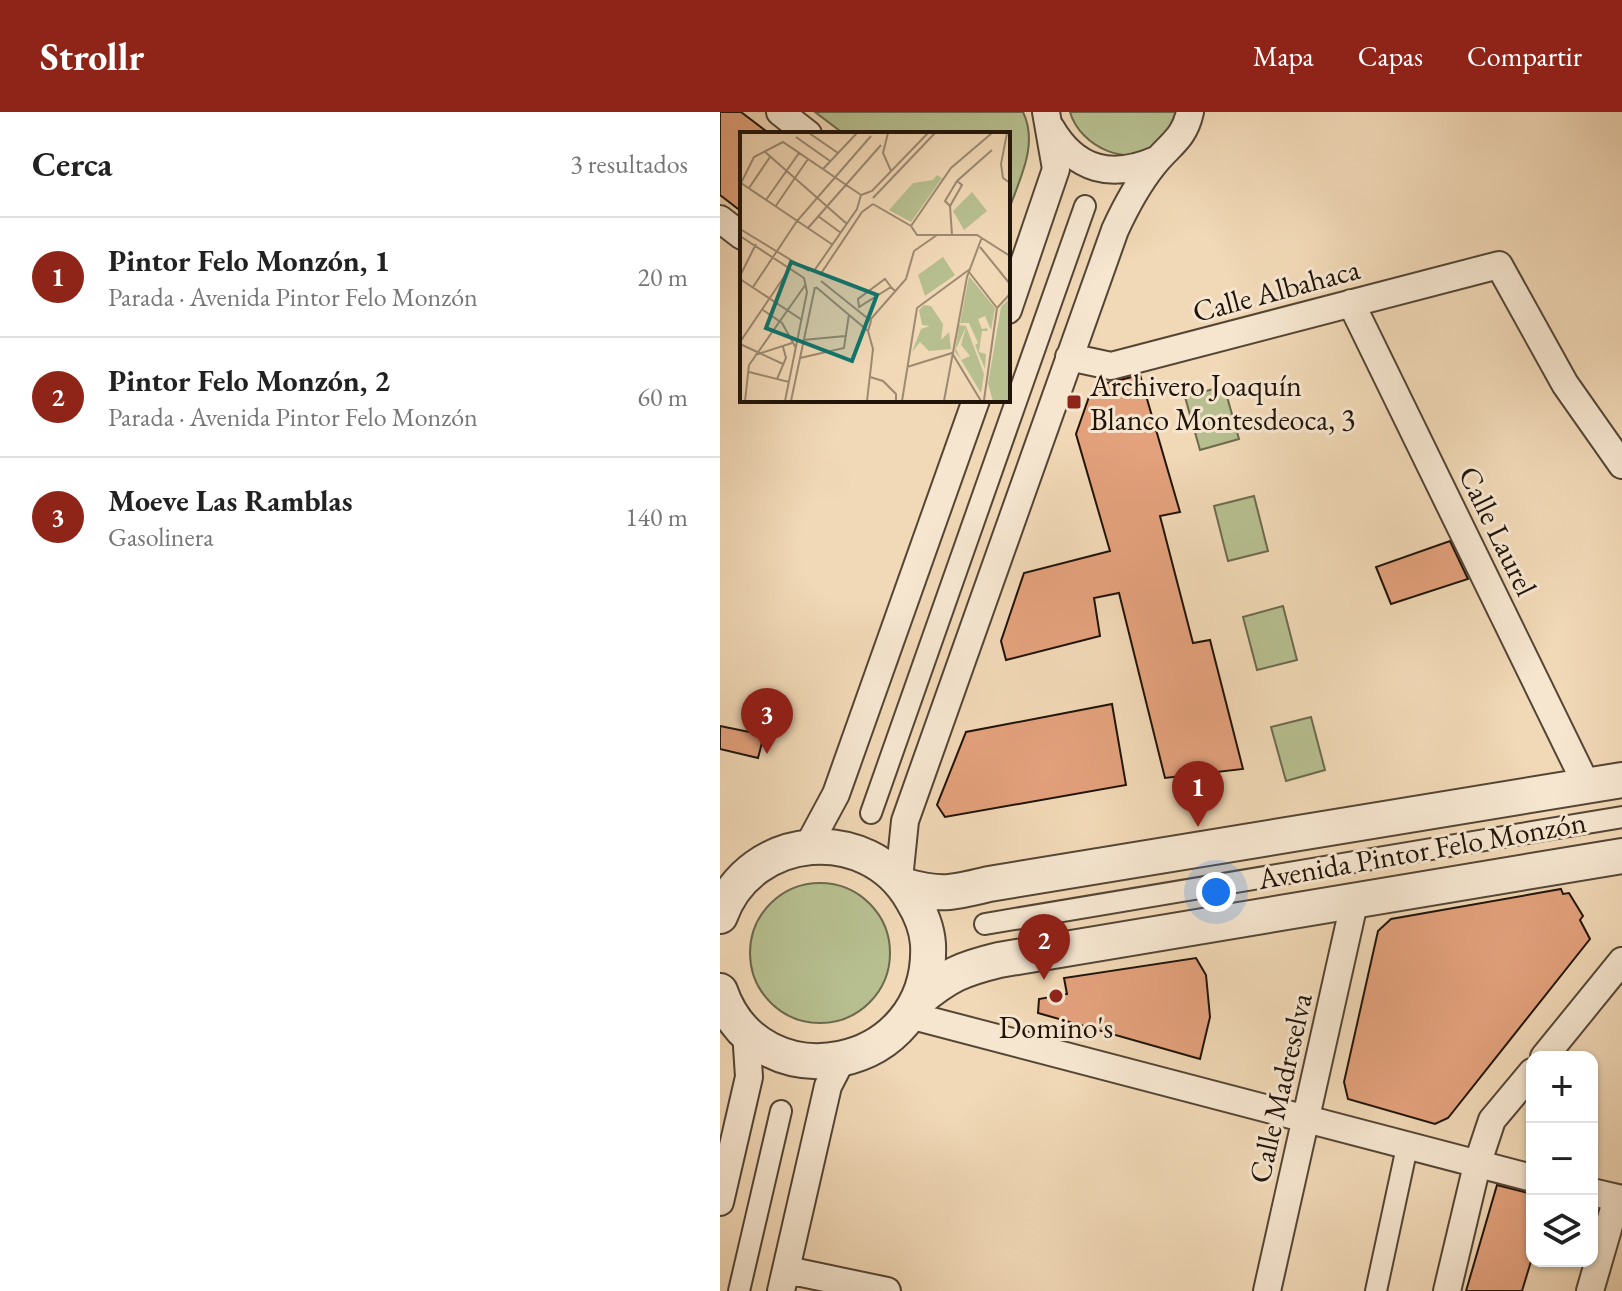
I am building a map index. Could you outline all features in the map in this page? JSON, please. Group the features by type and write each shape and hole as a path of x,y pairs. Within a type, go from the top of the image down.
{"street":[{"path":"780,112 805,132"},
{"path":"1047,119 1068,151 1095,167 1116,171 1137,169 1156,160 1174,145 1187,125 1190,112"},
{"path":"1010,304 1056,169 1047,119"},
{"path":"902,883 905,821 1069,357 1129,198 1156,160"},
{"path":"871,813 1085,206"},
{"path":"720,219 740,234"},
{"name":"Calle Albahaca","path":"1069,357 1111,366 1499,265 1565,384 1622,465"},
{"name":"Calle Laurel","path":"1351,303 1587,786"},
{"path":"808,846 836,794 975,402"},
{"name":"Avenida Pintor Felo Monzón","path":"902,883 934,894 951,893 1004,881 1622,780"},
{"name":"Avenida Pintor Felo Monzón","path":"985,924 1622,817"},
{"path":"720,916 728,885 781,852 808,846 833,846 857,852 880,863 902,883 920,912 928,941 927,971 914,1008 1407,1147 1526,1177"},
{"name":"Avenida Pintor Felo Monzón","path":"842,1059 868,1051 891,1036 941,980 962,969 1355,899 1622,856"},
{"name":"Calle Madreselva","path":"1267,1291 1355,899"},
{"path":"1549,1051 1622,961"},
{"path":"720,991 732,1015 746,1031 780,1054 800,1060 842,1059 828,1086 784,1280 887,1291"},
{"path":"720,1202 749,1077 746,1031"},
{"path":"1447,1291 1477,1165 1492,1120 1526,1079"},
{"path":"739,1291 781,1111"},
{"path":"1376,1291 1407,1147"},
{"path":"1590,1291 1610,1197"}],"green space":[{"path":"815,112 1023,112 1029,137 1026,162 1010,207 1010,132 841,132"},
{"path":"1070,112 1183,112 1161,143 1136,155 1122,155 1095,145 1084,136"},
{"path":"1224,386 1239,439 1200,450 1185,397"},
{"path":"1254,496 1268,551 1228,561 1214,506"},
{"path":"1283,606 1297,660 1257,670 1243,617"},
{"path":"1311,717 1325,770 1286,781 1271,727"},
{"path":"820,883 847,889 869,904 884,926 890,953 884,980 869,1002 847,1017 820,1023 793,1017 771,1002 756,980 750,953 756,926 771,904 793,889"}],"building":[{"path":"720,112 741,112 767,132 740,132 740,210 720,195"},
{"path":"1140,375 1180,512 1160,516 1193,643 1210,640 1243,769 1165,778 1119,593 1094,598 1100,636 1006,660 1001,641 1024,573 1110,551 1076,434 1090,394 1103,384"},
{"path":"1450,541 1468,579 1391,604 1376,567"},
{"path":"1112,704 1126,785 945,817 937,805 966,732"},
{"path":"720,726 764,735 758,758 720,749"},
{"path":"1561,889 1563,894 1569,893 1583,916 1580,920 1590,939 1448,1118 1435,1124 1348,1099 1344,1082 1378,931 1391,919"},
{"path":"1196,958 1206,975 1210,1017 1200,1059 1038,1013 1039,999 1067,994 1064,978"},
{"path":"1497,1185 1526,1192 1526,1267 1529,1267 1522,1291 1466,1291"}],"place":[{"name":"Archivero Joaquín Blanco Montesdeoca, 3","path":"1074,402"},
{"name":"Moeve Las Ramblas","path":"767,754"},
{"name":"Pintor Felo Monzón, 1","path":"1198,827"},
{"name":"Pintor Felo Monzón, 2","path":"1044,980"},
{"name":"Domino's","path":"1056,996"}]}
